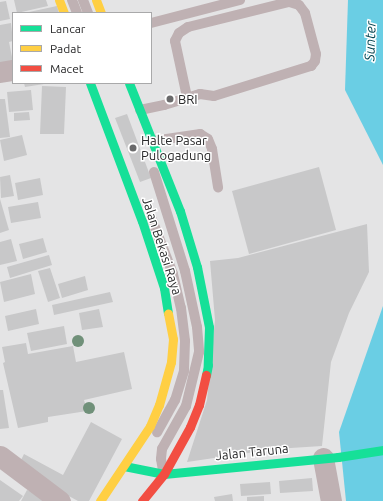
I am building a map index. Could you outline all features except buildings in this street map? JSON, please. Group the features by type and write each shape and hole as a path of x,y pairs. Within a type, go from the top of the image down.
{"main road":[{"path":"59,0 64,12"},
{"path":"96,0 101,12"},
{"name":"Jalan Bekasi Raya","path":"90,84 143,224 164,288 173,339 171,362 150,426 100,501"},
{"name":"Jalan Bekasi Raya","path":"129,84 180,211 197,267 207,310 209,327 208,364 199,405 190,427 164,474 142,501"},
{"name":"Jalan Taruna","path":"124,466 164,474 383,450"}],"street":[{"path":"0,72 12,70"},
{"path":"0,456 60,501"},
{"path":"330,457 331,501"}],"lane":[{"path":"72,0 77,12"},
{"path":"83,0 88,12"},
{"path":"152,23 240,0"},
{"path":"140,110 164,105 200,94 214,96 311,66 315,61 316,54 305,13 299,5 289,2 188,27 179,32 175,41 187,97"},
{"path":"101,84 114,121 173,274 182,308 185,341 184,371 175,400 167,416 146,446 124,466"},
{"path":"118,84 153,169 185,271 197,327 199,352 193,383 186,406 162,450 161,459 164,474"},
{"path":"153,141 200,134 208,140 212,149 218,188"}],"water":[{"name":"Sunter","path":"348,0 383,0 383,165 345,90"},
{"path":"383,306 383,501 346,501 339,432"}],"traffic: fast":[{"path":"90,84 142,221 164,288 168,313"},
{"path":"129,84 180,211 197,267 209,327 208,365 206,375"},
{"path":"124,466 164,474 338,457 383,450"}],"traffic: slow":[{"path":"59,0 64,12"},
{"path":"96,0 101,12"},
{"path":"100,501 150,426 159,405 171,362 173,339 168,313"}],"traffic: jam":[{"path":"142,501 164,474 190,427 199,405 206,375"}],"place":[{"name":"BRI","path":"170,99"},
{"name":"Halte Pasar Pulogadung","path":"133,148"}]}
